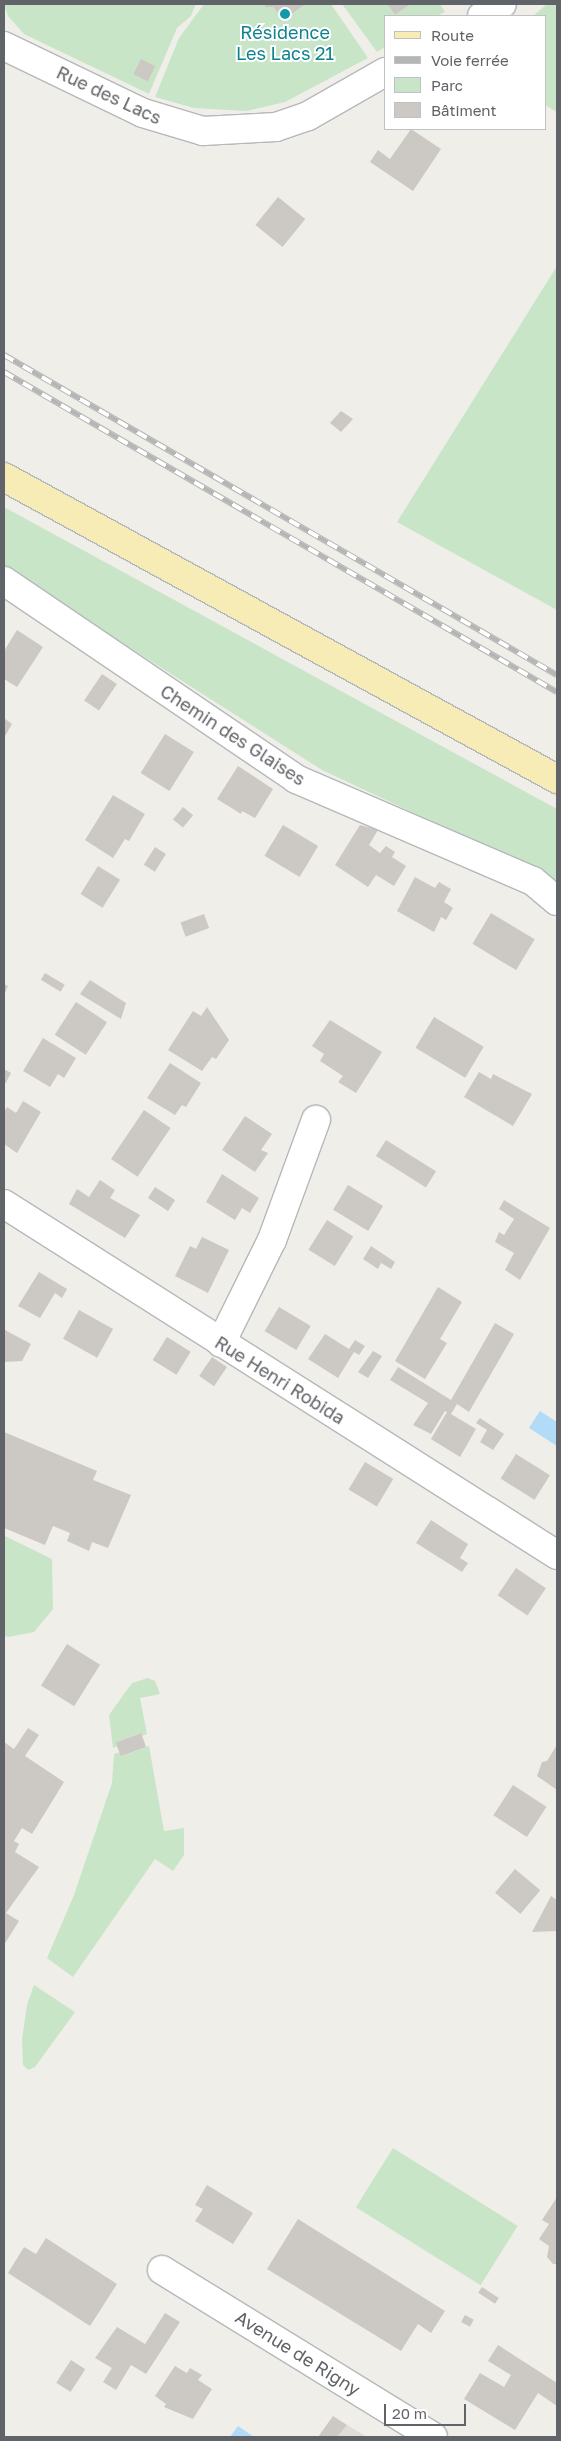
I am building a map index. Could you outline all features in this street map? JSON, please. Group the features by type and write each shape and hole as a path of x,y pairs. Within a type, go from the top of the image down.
{"main road":[{"path":"4,477 557,779"}],"street":[{"path":"484,15 502,4"},
{"name":"Rue des Lacs","path":"4,46 143,113 203,130 240,131 276,127 308,116 384,73"},
{"name":"Chemin des Glaises","path":"4,581 296,779 532,881 557,901"},
{"path":"221,1343 272,1240 316,1120"},
{"name":"Rue Henri Robida","path":"4,1204 557,1555"},
{"name":"Avenue de Rigny","path":"162,2270 433,2437"}],"shaded area":[{"path":"347,2425 367,2437 337,2437"}],"green space":[{"path":"4,4 196,4 191,16 177,28 149,94 24,34 8,16"},
{"path":"204,4 265,4 265,7 273,7 283,20 306,4 331,4 368,58 285,102 247,111 194,108 155,97 179,38"},
{"path":"342,4 387,4 395,15 384,15 384,48 377,52"},
{"path":"411,4 440,4 445,12 439,15 395,15"},
{"path":"547,4 557,4 557,112 546,106 546,15 534,15"},
{"path":"557,266 557,610 397,522"},
{"path":"4,507 557,809 557,880 322,770 17,576 4,566"},
{"path":"4,1529 5,1536 52,1559 53,1609 34,1632 9,1637 4,1636"},
{"path":"148,1678 155,1681 160,1694 140,1698 147,1734 142,1736 140,1733 116,1742 118,1746 113,1748 109,1715 132,1683"},
{"path":"149,1746 164,1831 184,1828 184,1855 173,1871 155,1859 73,1977 47,1958 74,1895 112,1783 114,1754 120,1752 122,1756"},
{"path":"34,1985 75,2012 35,2067 28,2070 23,2065 22,2039 27,2005"},
{"path":"393,2148 518,2226 481,2285 356,2207"}],"water":[{"path":"540,1411 557,1422 557,1446 529,1428"},
{"path":"238,2426 254,2437 230,2437"}],"building":[{"name":"Résidence Les Lacs 21","path":"265,4 306,4 283,20 273,7 265,7"},
{"path":"387,4 411,4 395,15"},
{"path":"141,59 155,66 148,81 133,74"},
{"path":"410,130 441,149 413,191 370,162 378,150 390,159"},
{"path":"278,197 305,219 283,247 255,225"},
{"path":"341,411 353,419 341,432 330,423"},
{"path":"17,630 43,647 17,687 4,679 4,651"},
{"path":"102,674 117,684 99,711 84,701"},
{"path":"4,718 12,724 4,738"},
{"path":"165,734 194,752 169,791 141,773"},
{"path":"238,766 273,789 255,818 242,811 241,814 217,799"},
{"path":"113,795 145,814 129,841 125,839 113,858 85,840"},
{"path":"183,807 193,815 183,828 173,819"},
{"path":"283,825 318,846 300,877 264,856"},
{"path":"360,825 378,830 369,845 380,853 386,846 395,852 392,857 406,866 394,886 376,875 368,887 335,865"},
{"path":"155,847 166,854 155,872 144,865"},
{"path":"98,866 120,880 103,908 81,894"},
{"path":"415,877 435,888 439,882 451,889 444,902 453,908 446,920 441,917 434,932 397,911"},
{"path":"491,913 535,939 516,970 472,944"},
{"path":"204,914 209,928 186,937 181,923"},
{"path":"45,973 65,985 61,992 41,980"},
{"path":"90,980 126,1003 121,1019 80,994"},
{"path":"4,984 8,986 4,995"},
{"path":"76,1002 107,1022 86,1055 55,1035"},
{"path":"207,1007 229,1040 216,1059 212,1057 202,1071 168,1050 193,1011 201,1016"},
{"path":"434,1017 484,1047 465,1078 415,1048"},
{"path":"330,1020 382,1052 356,1093 338,1082 343,1076 320,1061 324,1054 312,1046"},
{"path":"43,1038 76,1058 64,1078 58,1074 50,1087 23,1071"},
{"path":"170,1063 201,1083 186,1107 182,1105 175,1115 147,1098"},
{"path":"4,1069 11,1073 4,1086"},
{"path":"479,1072 491,1079 493,1074 532,1094 513,1126 464,1097"},
{"path":"23,1101 41,1112 17,1153 4,1144 4,1112 7,1107 16,1113"},
{"path":"144,1110 171,1128 138,1177 111,1159"},
{"path":"245,1116 272,1134 261,1150 268,1153 255,1172 222,1150"},
{"path":"386,1140 436,1171 426,1187 376,1156"},
{"path":"222,1174 259,1198 250,1213 242,1208 235,1220 206,1202"},
{"path":"100,1180 115,1190 110,1198 140,1215 125,1238 69,1204 77,1189 89,1197"},
{"path":"348,1185 383,1206 368,1231 333,1210"},
{"path":"155,1187 175,1200 168,1211 148,1198"},
{"path":"504,1200 550,1228 520,1280 505,1270 514,1253 495,1242 499,1232 504,1235 514,1219 499,1209"},
{"path":"327,1220 353,1236 335,1266 308,1250"},
{"path":"202,1237 229,1250 208,1293 175,1276 190,1246 196,1249"},
{"path":"371,1246 395,1262 391,1269 381,1263 378,1269 363,1259"},
{"path":"39,1272 67,1289 62,1298 55,1293 40,1318 18,1306"},
{"path":"438,1287 462,1302 440,1339 447,1343 425,1379 395,1361"},
{"path":"279,1307 311,1326 296,1350 265,1331"},
{"path":"79,1310 113,1329 97,1358 63,1339"},
{"path":"495,1323 514,1334 469,1412 457,1404 451,1414 476,1429 460,1457 431,1439 447,1412 445,1411 431,1434 413,1425 428,1403 390,1380 398,1367 451,1400"},
{"path":"5,1330 31,1344 22,1361 4,1362"},
{"path":"325,1334 349,1349 355,1340 365,1346 359,1355 354,1352 338,1378 308,1359"},
{"path":"167,1337 191,1352 176,1375 153,1360"},
{"path":"373,1351 382,1356 368,1378 358,1372"},
{"path":"212,1357 227,1367 214,1386 199,1376"},
{"path":"480,1418 504,1434 493,1450 480,1442 487,1430 476,1423"},
{"path":"4,1432 97,1471 93,1480 131,1495 108,1548 92,1542 89,1551 67,1541 70,1533 53,1526 45,1545 4,1528"},
{"path":"516,1454 550,1475 535,1500 501,1479"},
{"path":"365,1462 393,1479 377,1506 349,1489"},
{"path":"431,1520 468,1544 460,1558 468,1563 462,1572 416,1543"},
{"path":"516,1568 546,1588 527,1615 498,1595"},
{"path":"67,1644 100,1665 74,1706 41,1686"},
{"path":"28,1728 39,1735 25,1756 64,1782 32,1834 22,1828 14,1841 19,1844 15,1852 39,1867 6,1913 19,1921 4,1945 4,1742 14,1749"},
{"path":"141,1733 146,1747 121,1756 116,1742"},
{"path":"557,1745 557,1790 537,1776 542,1762 547,1761"},
{"path":"513,1785 547,1807 527,1837 493,1815"},
{"path":"515,1869 540,1890 520,1914 495,1893"},
{"path":"551,1896 557,1900 557,1931 532,1932"},
{"path":"207,2185 253,2213 233,2244 195,2221 203,2209 195,2205"},
{"path":"557,2197 557,2264 553,2264 547,2257 549,2246 539,2239 549,2224 542,2220"},
{"path":"298,2219 445,2311 431,2333 418,2324 401,2351 267,2269"},
{"path":"46,2238 117,2284 90,2326 8,2273 24,2247 36,2254"},
{"path":"482,2287 499,2298 495,2304 478,2293"},
{"path":"165,2313 180,2322 146,2374 131,2365 116,2390 103,2382 112,2368 95,2358 117,2327 145,2344"},
{"path":"465,2315 474,2320 470,2327 461,2322"},
{"path":"498,2345 557,2383 557,2406 538,2393 515,2430 464,2399 480,2373 504,2387 511,2375 488,2361"},
{"path":"71,2360 85,2369 71,2392 56,2383"},
{"path":"175,2366 187,2373 190,2368 202,2375 198,2380 212,2389 193,2419 164,2407 166,2404 155,2396"},
{"path":"333,2416 347,2425 337,2437 318,2437"}],"railway":[{"path":"4,355 557,675"},
{"path":"4,372 557,692"}],"place":[{"name":"Résidence Les Lacs 21","path":"285,14"}]}
